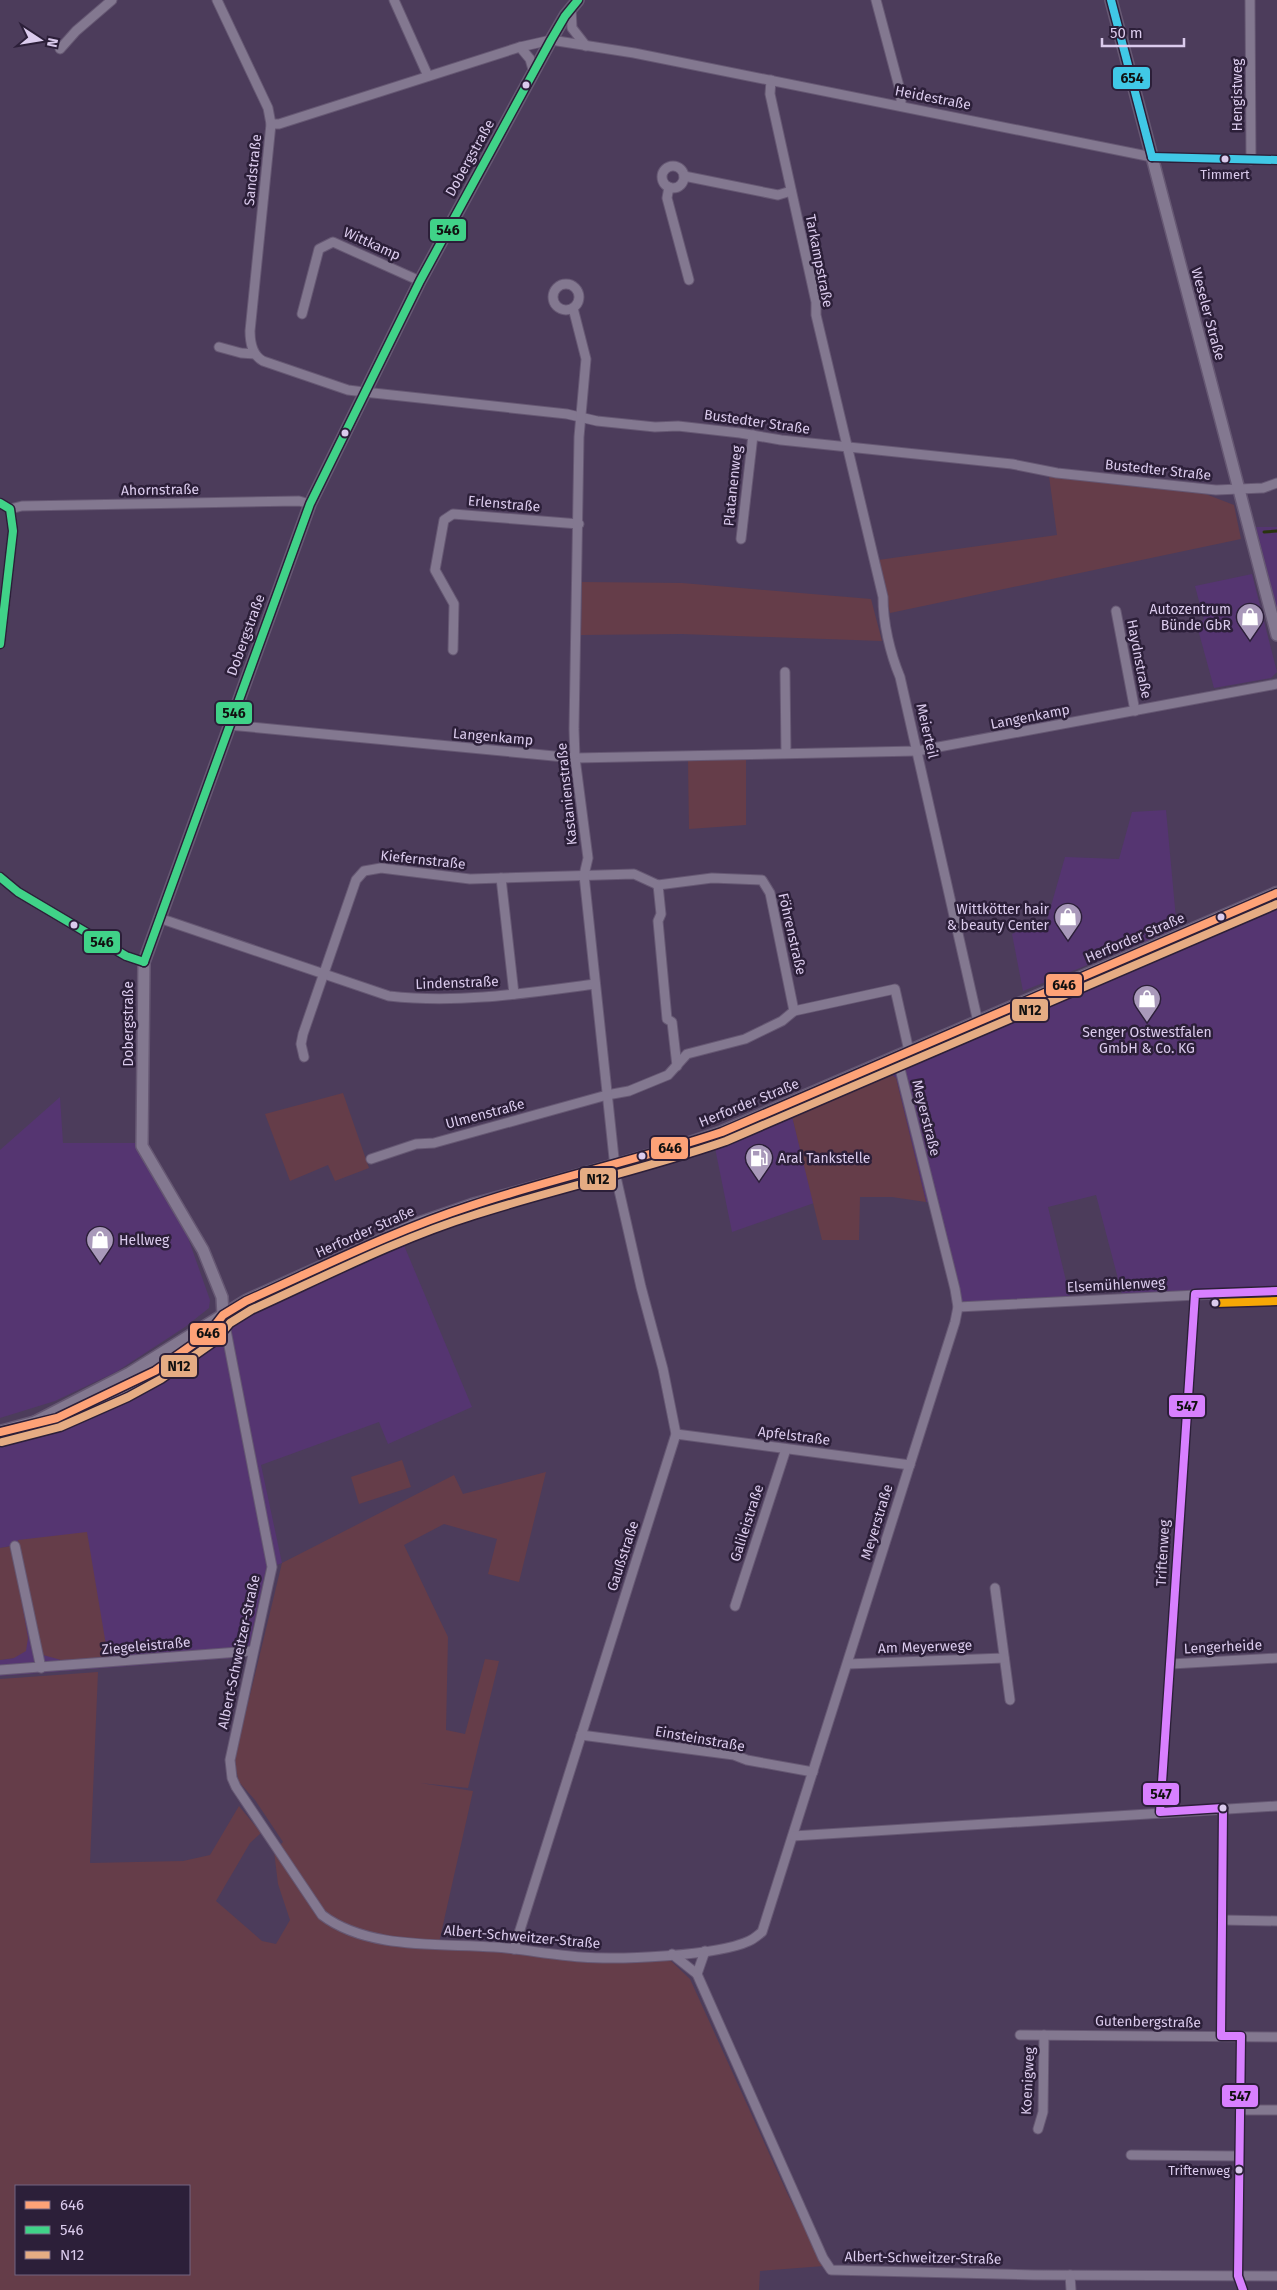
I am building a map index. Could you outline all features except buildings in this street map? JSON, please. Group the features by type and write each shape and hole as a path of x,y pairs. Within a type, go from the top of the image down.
{"main road":[{"name":"Herforder Straße","path":"0,1432 36,1422 129,1374 246,1301 417,1224 472,1205 615,1165 722,1132 1277,893"}],"street":[{"path":"60,49 76,31 112,0"},
{"name":"Sandstraße","path":"217,0 268,108 271,124 250,331 250,341 255,354"},
{"path":"394,0 428,76"},
{"path":"876,0 900,94 901,106"},
{"name":"Weseler Straße","path":"1111,0 1277,634"},
{"name":"Hengistweg","path":"1250,0 1251,160"},
{"path":"575,4 572,28 586,46"},
{"name":"Dobergstraße","path":"223,1316 222,1297 203,1250 142,1146 144,962 158,918 310,504 420,281 551,40 575,4"},
{"name":"Heidestraße","path":"271,124 279,124 520,47 551,40 771,80 1152,157 1277,160"},
{"path":"520,47 530,59 534,72"},
{"name":"Tarkampstraße","path":"771,80 770,94 816,302 816,315 847,447"},
{"path":"684,176 681,185 675,188 669,187 662,178 667,168 678,167 684,176 778,195 791,191"},
{"path":"669,187 667,198 689,280"},
{"name":"Wittkamp","path":"302,314 319,249 333,242 420,281"},
{"name":"Kastanienstraße","path":"574,308 586,358 580,419 575,758 588,858 584,875 615,1165"},
{"name":"Bustedter Straße","path":"219,346 241,353 255,354 263,361 348,390 567,414 580,419 655,427 678,426 847,447 1012,464 1066,474 1216,490 1263,488 1277,483"},
{"name":"Platanenweg","path":"741,539 753,435"},
{"name":"Meierteil","path":"847,447 883,596 883,610 893,656 917,751 978,1022"},
{"name":"Ahornstraße","path":"10,509 22,506 300,500 310,504"},
{"path":"0,503 10,509 13,531 0,644"},
{"name":"Erlenstraße","path":"453,650 454,604 435,570 444,520 453,514 579,524"},
{"name":"Haydnstraße","path":"1116,611 1135,711"},
{"path":"785,672 786,753"},
{"name":"Langenkamp","path":"229,725 575,758 917,751 1277,684"},
{"name":"Kiefernstraße","path":"323,975 356,880 364,871 381,868 470,879 584,875"},
{"path":"584,875 634,874 658,885 661,914 658,921 667,1019 672,1022 677,1066"},
{"path":"501,878 514,994"},
{"name":"Föhrenstraße","path":"658,885 712,878 762,880 770,893 794,1011"},
{"path":"2,884 126,956 144,962"},
{"name":"Lindenstraße","path":"158,918 389,996 419,999 460,999 595,984"},
{"path":"304,1056 302,1039 323,975"},
{"path":"607,1095 629,1092 668,1075 687,1054 745,1039 782,1020 794,1011 895,989 910,1051"},
{"name":"Meyerstraße","path":"672,1954 705,1951 749,1941 762,1932 955,1322 958,1307 955,1289 897,1057"},
{"name":"Ulmenstraße","path":"371,1159 416,1144 434,1143 607,1095"},
{"name":"Gaußstraße","path":"514,1949 676,1434 663,1369 642,1287 615,1165"},
{"name":"Elsemühlenweg","path":"958,1307 1277,1291"},
{"name":"Triftenweg","path":"1160,1812 1195,1294"},
{"name":"Albert-Schweitzer-Straße","path":"223,1316 272,1567 252,1651 230,1760 232,1778 236,1787 322,1915 334,1924 345,1928 392,1940 514,1949 581,1957 672,1954 696,1974 831,2270 1070,2275 1277,2276"},
{"name":"Apfelstraße","path":"676,1434 910,1465"},
{"name":"Galileistraße","path":"735,1606 786,1449"},
{"path":"15,1546 41,1668"},
{"path":"995,1588 1010,1700"},
{"name":"Ziegeleistraße","path":"0,1670 252,1651"},
{"name":"Am Meyerwege","path":"848,1664 1004,1658"},
{"name":"Lengerheide","path":"1171,1664 1277,1658"},
{"name":"Einsteinstraße","path":"581,1735 734,1755 746,1760 813,1772"},
{"path":"793,1836 1277,1806"},
{"path":"1221,2036 1223,1808"},
{"path":"1222,1920 1277,1921"},
{"path":"696,1974 705,1951"},
{"name":"Koenigweg","path":"1038,2129 1043,2112 1044,2034"},
{"name":"Gutenbergstraße","path":"1020,2035 1277,2037"},
{"path":"1241,2036 1238,2276 1243,2290"},
{"path":"1240,2110 1277,2110"},
{"path":"1131,2155 1239,2156"},
{"path":"1070,2275 1071,2290"}],"shaded area":[{"path":"1049,476 1203,493 1234,505 1241,539 890,613 878,560 1057,535"},
{"path":"1256,527 1277,527 1277,610"},
{"path":"1252,574 1277,672 1271,678 1214,688 1196,622 1204,620 1195,586"},
{"path":"582,582 682,583 871,599 882,641 681,634 581,635"},
{"path":"746,758 746,825 689,829 688,759"},
{"path":"1166,810 1176,919 1179,928 1023,991 1012,934 1047,920 1065,857 1119,859 1132,812"},
{"path":"1277,899 1277,1286 1122,1294 1096,1195 1048,1207 1070,1297 959,1302 938,1202 926,1202 896,1078 892,1075 1026,1010"},
{"path":"892,1075 896,1078 926,1202 892,1197 860,1197 859,1240 822,1240 792,1116"},
{"path":"343,1093 369,1168 335,1181 328,1165 290,1181 265,1114"},
{"path":"60,1097 63,1143 137,1143 186,1232 210,1300 209,1308 185,1327 116,1372 55,1401 0,1418 0,1150"},
{"path":"792,1116 814,1203 732,1232 715,1148"},
{"path":"403,1243 472,1407 388,1444 379,1422 261,1465 282,1563 266,1569 247,1657 0,1676 0,1660 14,1658 11,1546 0,1548 0,1443 47,1430 108,1405 144,1387 194,1357 238,1320"},
{"path":"402,1460 411,1487 359,1504 351,1477"},
{"path":"546,1472 519,1582 488,1574 497,1539 444,1524 404,1545 448,1637 446,1730 465,1734 485,1659 499,1661 468,1788 420,1783 473,1791 438,1947 513,1951 550,1958 581,1961 658,1959 671,1961 690,1979 788,2195 824,2266 760,2271 759,2290 0,2290 0,1679 98,1672 90,1863 183,1861 210,1855 239,1806 261,1833 250,1843 216,1901 262,1941 276,1944 290,1920 278,1884 274,1851 283,1842 255,1800 239,1782 234,1761 282,1563 454,1475 463,1494"},
{"path":"87,1532 108,1657 61,1660 43,1655 18,1540"},
{"path":"12,1546 28,1638 26,1651 14,1658 0,1660 0,1548"}],"waterway":[{"path":"1264,532 1277,531"}],"transit line":[{"name":"546","path":"144,962 310,504 420,281 551,40 565,16 578,0"},
{"name":"654","path":"1111,0 1152,157"},
{"name":"654","path":"1152,157 1277,160"},
{"name":"546","path":"0,503 10,509 13,531 0,644"},
{"name":"546","path":"0,877 18,892 126,956 144,962"},
{"name":"646","path":"0,1432 57,1418 155,1371 209,1333 223,1315 246,1301 385,1238 441,1216 501,1196 722,1132 1277,893"},
{"name":"N12","path":"2,1442 60,1427 128,1397 161,1379 215,1341 230,1323 251,1310 417,1235 474,1215 726,1141 1277,904"},
{"name":"547","path":"1243,2290 1238,2276 1241,2036 1221,2036 1223,1808 1160,1812 1195,1294 1277,1291"},
{"path":"1215,1303 1277,1301"}],"place":[{"name":"Timmert","path":"1225,159"},
{"name":"Autozentrum Bünde GbR","path":"1250,641"},
{"name":"Wittkötter hair & beauty Center","path":"1068,941"},
{"name":"Senger Ostwestfalen GmbH & Co. KG","path":"1147,1023"},
{"name":"Aral Tankstelle","path":"759,1182"},
{"name":"Hellweg","path":"100,1264"},
{"name":"Triftenweg","path":"1239,2170"}]}
